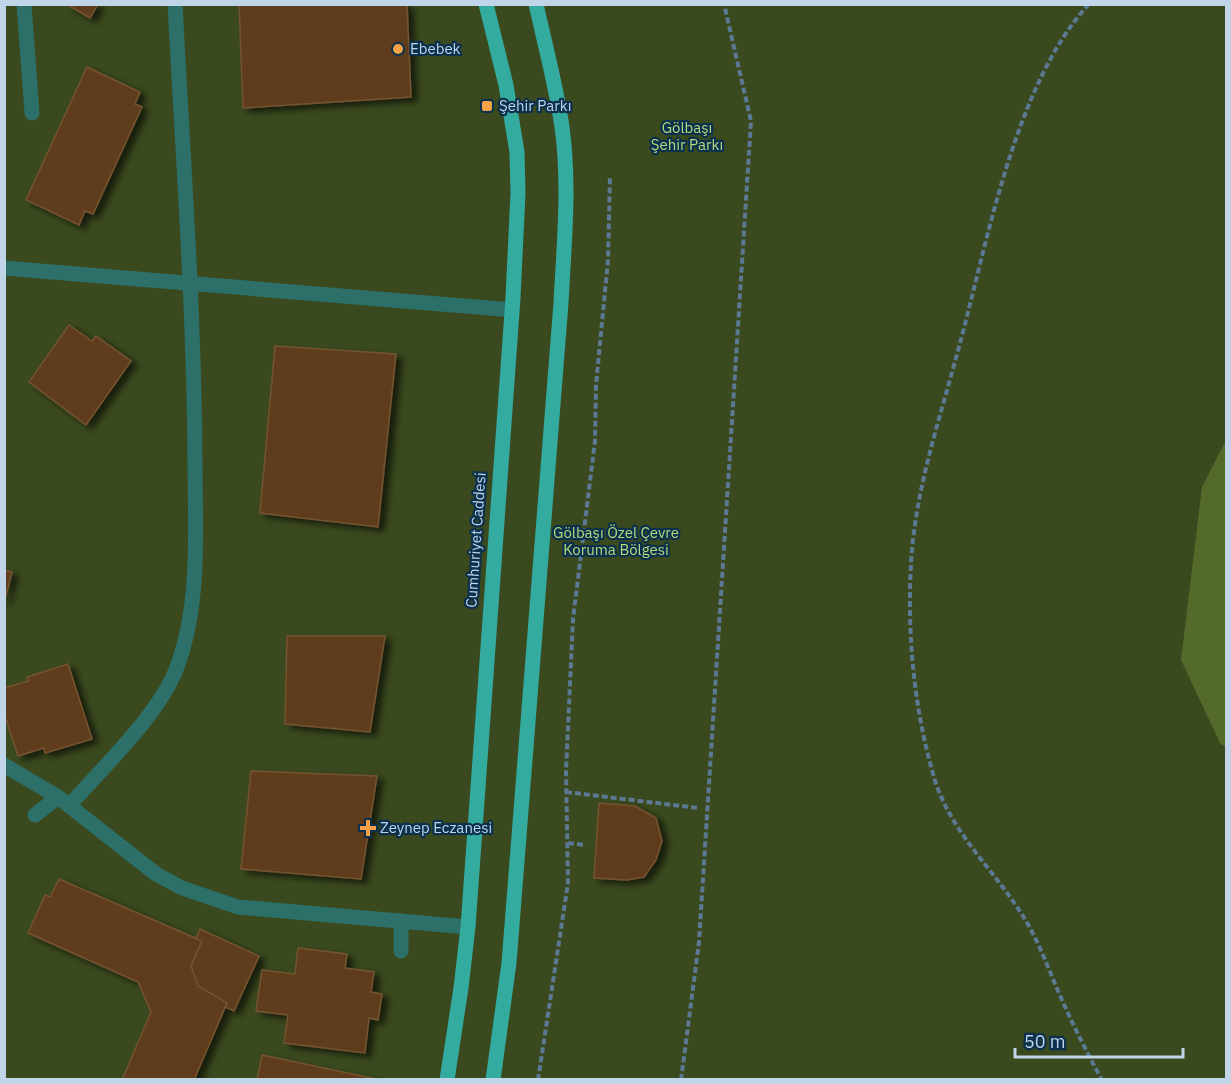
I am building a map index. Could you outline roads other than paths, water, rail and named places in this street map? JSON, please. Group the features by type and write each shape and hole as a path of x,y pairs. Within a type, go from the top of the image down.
{"main road":[{"name":"Cumhuriyet Caddesi","path":"447,1080 468,927 512,310 518,193 516,152 506,85 486,4"},
{"path":"493,1080 508,963 561,303 564,232 562,129 554,80 536,4"}],"street":[{"path":"24,4 32,113"},
{"path":"35,815 63,801 159,700 176,669 184,644 192,590 195,484 194,338 175,4"},
{"path":"4,268 512,310"},
{"path":"4,765 63,801 156,874 182,888 238,907 468,927"},
{"path":"400,951 401,921"}],"place":[{"name":"Ebebek","path":"398,49"},
{"name":"Şehir Parkı","path":"487,106"},
{"name":"Zeynep Eczanesi","path":"368,828"}],"park label":[{"name":"Gölbaşı Şehir Parkı","path":"687,136"},
{"name":"Gölbaşı Özel Çevre Koruma Bölgesi","path":"616,542"}]}
